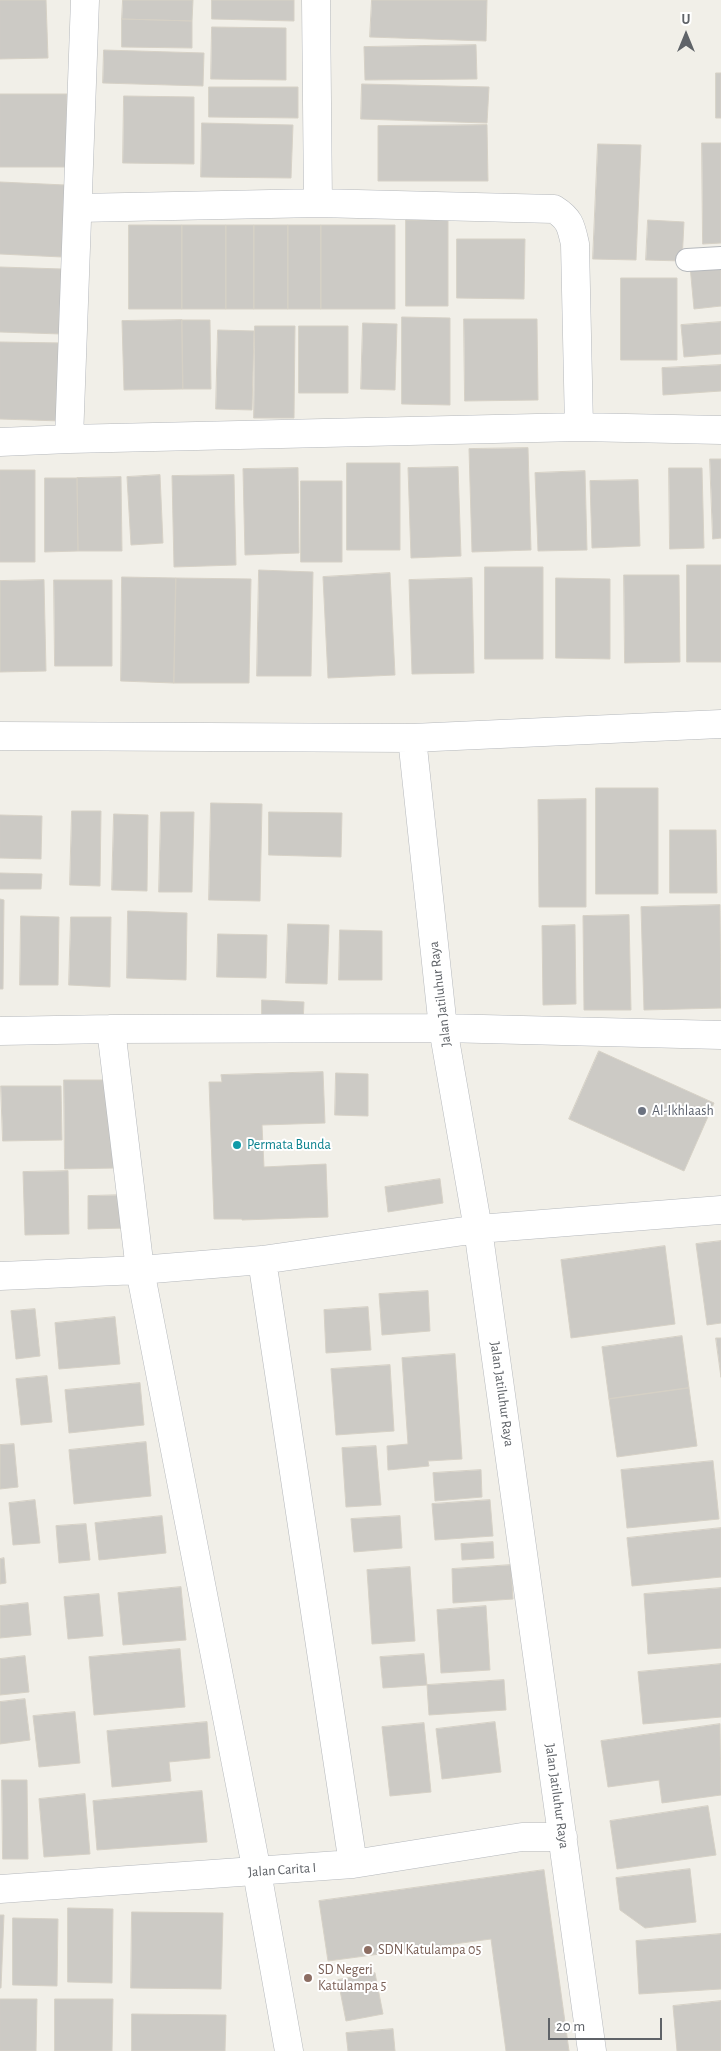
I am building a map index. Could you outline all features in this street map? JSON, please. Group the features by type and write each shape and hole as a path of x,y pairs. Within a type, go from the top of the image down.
{"street":[{"path":"69,439 85,0"},
{"path":"316,0 318,203"},
{"path":"78,208 318,203 554,209 565,216 571,226 575,244 579,427"},
{"path":"0,442 579,427 721,430"},
{"path":"0,736 412,738 721,724"},
{"name":"Jalan Jatiluhur Raya","path":"412,738 443,1028 478,1229 592,2051"},
{"path":"0,1031 443,1028 721,1035"},
{"path":"111,1029 140,1270 257,1872 289,2051"},
{"path":"0,1276 140,1270 262,1260 478,1229 721,1210"},
{"path":"262,1260 352,1864"},
{"name":"Jalan Carita I","path":"0,1888 257,1872 352,1864 522,1837 562,1836"}],"lane":[{"path":"687,260 721,258"}],"building":[{"path":"0,0 46,0 48,58 0,59"},
{"path":"123,0 193,0 192,21 122,19"},
{"path":"212,0 294,0 294,21 212,19"},
{"path":"372,0 487,0 486,41 370,37"},
{"path":"122,19 192,21 192,48 122,47"},
{"path":"212,27 286,28 286,80 211,79"},
{"path":"476,45 477,79 365,80 364,47"},
{"path":"104,50 204,53 203,86 103,83"},
{"path":"716,73 721,73 721,118 716,118"},
{"path":"362,84 489,87 487,123 361,119"},
{"path":"209,87 298,87 298,118 209,117"},
{"path":"0,94 67,94 66,167 0,167"},
{"path":"124,96 194,97 194,164 123,163"},
{"path":"202,123 293,125 291,178 201,177"},
{"path":"487,125 488,181 378,181 378,126"},
{"path":"702,143 721,143 721,243 703,244"},
{"path":"598,144 641,145 636,260 593,259"},
{"path":"0,182 65,185 62,257 0,254"},
{"path":"406,220 448,220 448,306 406,306"},
{"path":"648,220 684,222 682,261 646,260"},
{"path":"129,225 182,225 182,309 129,309"},
{"path":"182,225 226,225 226,309 182,309"},
{"path":"226,225 254,225 254,309 226,309"},
{"path":"254,225 288,225 288,309 254,309"},
{"path":"288,225 321,225 321,309 288,309"},
{"path":"321,225 395,225 395,309 321,309"},
{"path":"457,239 525,239 524,299 457,298"},
{"path":"721,263 721,306 694,309 690,266"},
{"path":"0,267 62,269 61,334 0,332"},
{"path":"621,278 677,278 677,360 621,360"},
{"path":"402,317 450,318 450,405 402,404"},
{"path":"464,319 537,319 538,400 465,401"},
{"path":"182,320 210,320 211,389 183,389"},
{"path":"182,320 183,389 124,390 122,321"},
{"path":"721,322 721,354 684,357 681,325"},
{"path":"363,323 397,324 395,390 361,389"},
{"path":"255,326 295,326 294,418 254,418"},
{"path":"299,326 348,326 348,393 299,393"},
{"path":"218,330 254,331 252,410 216,409"},
{"path":"0,342 63,343 61,421 0,419"},
{"path":"721,365 721,391 663,395 662,368"},
{"path":"528,448 531,550 472,552 469,449"},
{"path":"710,459 721,459 721,538 713,539"},
{"path":"347,463 400,463 400,550 347,550"},
{"path":"458,467 461,556 411,558 408,468"},
{"path":"298,468 299,553 245,555 243,469"},
{"path":"669,468 702,468 704,548 670,549"},
{"path":"0,470 35,470 35,562 0,562"},
{"path":"585,471 587,550 538,551 535,473"},
{"path":"160,475 163,543 131,545 127,477"},
{"path":"234,475 236,565 174,567 172,476"},
{"path":"121,477 122,551 78,551 77,478"},
{"path":"45,478 77,478 78,551 45,552"},
{"path":"638,480 640,546 592,548 590,481"},
{"path":"301,481 342,481 342,562 301,562"},
{"path":"687,565 721,565 721,662 687,662"},
{"path":"485,567 543,567 543,659 485,659"},
{"path":"259,570 313,572 311,676 257,676"},
{"path":"390,573 395,675 328,678 323,577"},
{"path":"624,575 679,575 680,662 625,663"},
{"path":"122,577 176,578 174,683 121,681"},
{"path":"176,578 251,579 249,683 174,683"},
{"path":"472,578 474,673 412,674 409,580"},
{"path":"556,578 610,579 610,659 556,658"},
{"path":"44,580 46,671 0,672 0,581"},
{"path":"54,580 112,580 112,666 55,666"},
{"path":"596,788 658,788 658,894 596,894"},
{"path":"586,799 586,907 539,907 538,800"},
{"path":"211,803 262,804 260,901 209,900"},
{"path":"72,811 101,811 100,886 70,885"},
{"path":"161,812 194,812 192,892 159,892"},
{"path":"269,812 342,813 341,857 269,855"},
{"path":"114,814 148,815 147,891 112,890"},
{"path":"0,815 42,816 41,859 0,858"},
{"path":"670,830 716,830 717,893 670,893"},
{"path":"0,873 42,874 41,889 0,889"},
{"path":"0,899 4,900 3,989 0,989"},
{"path":"720,905 721,1008 644,1010 641,907"},
{"path":"128,911 187,913 186,980 127,978"},
{"path":"629,915 631,1010 584,1010 583,916"},
{"path":"21,916 59,917 58,985 20,985"},
{"path":"71,917 111,917 110,987 69,985"},
{"path":"288,924 329,925 327,984 286,983"},
{"path":"575,925 576,1004 543,1005 542,926"},
{"path":"340,930 382,931 382,980 339,980"},
{"path":"218,934 267,935 266,978 217,977"},
{"path":"262,1000 304,1002 303,1024 262,1023"},
{"name":"Al-Ikhlaash","path":"599,1051 714,1103 684,1171 569,1119"},
{"name":"Permata Bunda","path":"323,1072 325,1123 262,1125 264,1167 326,1164 328,1217 214,1219 209,1082 222,1082 221,1075"},
{"path":"336,1073 368,1074 368,1116 335,1115"},
{"path":"64,1080 115,1080 116,1168 65,1169"},
{"path":"1,1086 61,1086 62,1140 3,1141"},
{"path":"68,1171 69,1234 25,1235 23,1172"},
{"path":"440,1179 443,1203 388,1212 385,1187"},
{"path":"126,1195 126,1228 88,1229 88,1196"},
{"path":"721,1241 721,1323 707,1325 696,1244"},
{"path":"665,1246 675,1324 571,1338 561,1260"},
{"path":"428,1291 430,1331 382,1335 379,1294"},
{"path":"368,1307 371,1350 326,1353 324,1310"},
{"path":"35,1309 40,1356 16,1359 11,1311"},
{"path":"115,1317 120,1364 59,1369 55,1323"},
{"path":"682,1336 689,1388 609,1399 602,1347"},
{"path":"716,1338 721,1338 721,1377"},
{"path":"455,1354 462,1459 428,1461 429,1466 388,1470 387,1446 408,1444 402,1358"},
{"path":"390,1365 394,1431 336,1435 331,1369"},
{"path":"47,1376 52,1422 21,1425 16,1379"},
{"path":"140,1383 144,1425 69,1433 65,1390"},
{"path":"689,1388 697,1446 617,1457 609,1399"},
{"path":"146,1442 151,1496 74,1504 69,1450"},
{"path":"14,1444 18,1487 0,1489 0,1445"},
{"path":"376,1446 381,1505 346,1507 342,1448"},
{"path":"713,1461 719,1519 627,1528 621,1470"},
{"path":"481,1470 482,1497 435,1501 433,1473"},
{"path":"35,1500 40,1543 13,1545 9,1503"},
{"path":"490,1500 493,1536 435,1540 432,1504"},
{"path":"162,1516 166,1553 99,1560 95,1523"},
{"path":"400,1516 402,1548 354,1552 351,1519"},
{"path":"86,1524 90,1560 59,1563 56,1526"},
{"path":"721,1528 721,1577 632,1586 627,1538"},
{"path":"493,1542 494,1558 462,1560 461,1544"},
{"path":"4,1558 6,1583 0,1584 0,1559"},
{"path":"511,1565 513,1599 453,1603 452,1569"},
{"path":"410,1567 415,1641 372,1644 367,1570"},
{"path":"181,1587 186,1640 123,1645 118,1593"},
{"path":"721,1588 721,1648 648,1654 644,1594"},
{"path":"99,1594 103,1636 68,1639 64,1597"},
{"path":"28,1603 31,1635 0,1638 0,1606"},
{"path":"486,1606 490,1670 441,1673 437,1610"},
{"path":"180,1649 185,1707 94,1715 89,1657"},
{"path":"424,1654 427,1685 383,1688 380,1657"},
{"path":"25,1656 29,1692 0,1695 0,1659"},
{"path":"721,1664 721,1717 643,1724 638,1672"},
{"path":"504,1680 506,1710 429,1715 427,1685"},
{"path":"25,1699 30,1740 0,1744 0,1702"},
{"path":"75,1712 80,1763 39,1767 33,1716"},
{"path":"207,1722 210,1758 169,1762 171,1781 112,1787 107,1731"},
{"path":"495,1722 501,1772 442,1779 436,1729"},
{"path":"424,1723 431,1792 390,1796 382,1727"},
{"path":"720,1724 721,1795 662,1803 659,1780 608,1787 601,1741"},
{"path":"2,1780 27,1780 28,1859 3,1859"},
{"path":"202,1791 207,1842 97,1850 93,1801"},
{"path":"85,1794 90,1854 44,1857 39,1799"},
{"path":"708,1806 716,1855 617,1869 610,1821"},
{"path":"690,1869 696,1922 645,1928 620,1910 616,1878"},
{"name":"SDN Katulampa 05","path":"544,1870 569,2051 506,2051 491,1939 328,1961 319,1901"},
{"path":"68,1908 113,1909 112,1983 68,1982"},
{"path":"132,1912 223,1913 221,1989 131,1988"},
{"path":"0,1915 4,1915 1,1988 0,1988"},
{"path":"13,1918 58,1919 57,1986 13,1985"},
{"path":"721,1934 721,1989 639,1994 636,1941"},
{"path":"375,1973 383,2014 346,2021 338,1980"},
{"path":"0,1999 37,1999 36,2051 0,2051"},
{"path":"55,1999 113,1999 112,2051 55,2051"},
{"path":"721,2001 721,2051 677,2051 673,2006"},
{"path":"132,2014 226,2015 225,2051 132,2051"},
{"path":"393,2029 395,2051 348,2051 346,2033"}],"place":[{"name":"Al-Ikhlaash","path":"642,1111"},
{"name":"Permata Bunda","path":"237,1145"},
{"name":"SDN Katulampa 05","path":"368,1950"},
{"name":"SD Negeri Katulampa 5","path":"308,1978"}]}
